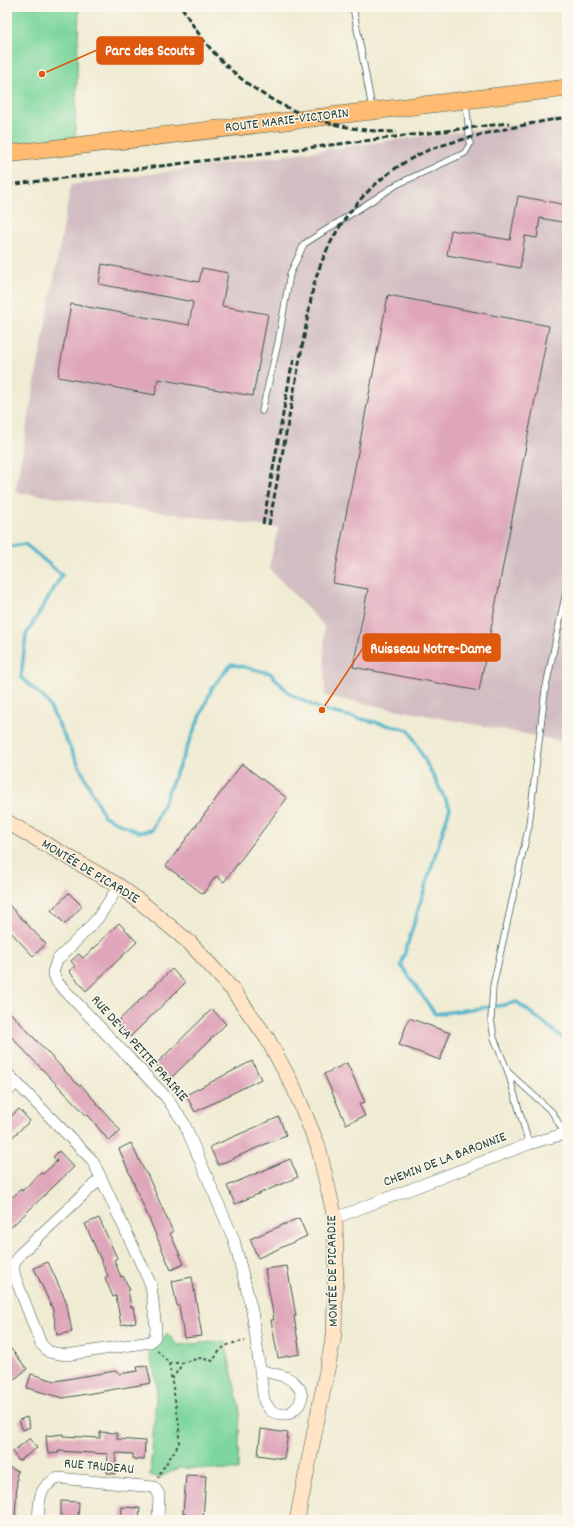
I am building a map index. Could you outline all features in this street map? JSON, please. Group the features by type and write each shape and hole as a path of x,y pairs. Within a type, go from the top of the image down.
{"main road":[{"name":"ROUTE MARIE-VICTORIN","path":"7,154 166,136 308,117 567,88"}],"street":[{"name":"MONTÉE DE PICARDIE","path":"7,822 119,886 190,943 232,989 267,1038 294,1088 318,1146 335,1218 336,1264 334,1335 297,1520"},
{"name":"RUE DE LA PETITE PRAIRIE","path":"119,886 94,922 57,960 53,972 57,982 166,1097 184,1124 234,1240 252,1311 260,1370"},
{"path":"7,1073 92,1160 101,1178 151,1285 156,1329 155,1337 150,1342 66,1355 49,1352 42,1344 15,1277 13,1266 20,1254 101,1178"},
{"path":"7,1092 16,1083"},
{"name":"CHEMIN DE LA BARONNIE","path":"335,1218 529,1144 566,1134"},
{"name":"RUE TRUDEAU","path":"38,1520 41,1494 48,1483 58,1478 154,1487"},
{"path":"154,1487 159,1494 158,1520"}],"lane":[{"path":"353,7 372,111"},
{"path":"262,411 278,343 290,274 304,244 398,184 465,153 470,144 466,100"},
{"path":"529,1144 508,1072 494,1038 491,1019 493,986 529,825 545,691 567,588"},
{"path":"508,1072 552,1112 566,1134"}],"path":[{"path":"169,1363 184,1362 200,1358 213,1361 219,1351 230,1344 256,1340"},
{"path":"150,1342 169,1363 179,1424 179,1444 160,1473 154,1487"},
{"path":"172,1379 184,1362"}],"shaded area":[{"path":"567,118 567,742 325,696 324,626 269,568 278,528 15,492 71,185 394,140"}],"green space":[{"path":"7,7 79,7 75,142 7,149"},
{"path":"167,1333 177,1345 225,1341 240,1410 238,1470 179,1468 159,1478 150,1475 157,1384 148,1349 152,1349"}],"building":[{"path":"518,196 567,205 567,223 540,218 537,238 525,236 520,268 447,255 451,230 510,240"},
{"path":"102,264 199,282 202,268 228,273 222,306 268,314 253,396 158,379 155,395 58,377 71,304 189,325 193,302 99,284"},
{"path":"388,295 549,326 479,691 353,667 368,589 333,583"},
{"path":"242,764 287,798 224,882 216,876 203,894 166,866"},
{"path":"69,893 82,906 65,924 51,910"},
{"path":"7,903 46,944 33,956 7,928"},
{"path":"119,923 137,942 86,991 69,971 75,966 71,961 79,954 83,958"},
{"path":"172,969 185,983 130,1037 116,1023"},
{"path":"7,1009 79,1086 81,1085 121,1131 109,1141 88,1115 87,1116 18,1044 7,1032"},
{"path":"212,1009 226,1024 170,1079 156,1064"},
{"path":"409,1018 450,1033 440,1060 399,1045"},
{"path":"252,1061 261,1079 195,1112 186,1095"},
{"path":"347,1063 365,1102 359,1104 365,1116 346,1124 324,1074"},
{"path":"19,1109 30,1121 7,1142 7,1120"},
{"path":"279,1117 286,1135 218,1165 210,1147"},
{"path":"131,1143 147,1174 173,1232 170,1233 184,1264 171,1270 119,1149"},
{"path":"59,1151 74,1167 7,1231 7,1202 57,1161 53,1157"},
{"path":"290,1159 298,1177 235,1204 227,1186"},
{"path":"99,1218 117,1258 114,1260 121,1277 123,1276 130,1290 128,1290 131,1307 133,1307 136,1322 121,1325 116,1296 113,1297 105,1278 108,1276 85,1224"},
{"path":"299,1218 307,1236 258,1258 250,1239"},
{"path":"48,1262 66,1301 72,1332 57,1335 53,1310 34,1268"},
{"path":"287,1266 296,1316 294,1316 300,1354 278,1358 271,1320 274,1320 265,1269"},
{"path":"192,1277 202,1336 184,1338 179,1306 177,1306 172,1281"},
{"path":"7,1344 27,1369 7,1385"},
{"path":"147,1366 151,1383 63,1398 27,1388 31,1374 55,1381 115,1371 119,1374 138,1371 137,1367"},
{"path":"27,1417 30,1427 23,1430 19,1420"},
{"path":"261,1429 288,1433 284,1459 258,1455"},
{"path":"100,1432 117,1433 117,1439 145,1441 144,1460 133,1459 133,1454 116,1453 115,1474 107,1473 108,1454 58,1451 59,1453 48,1454 46,1436 63,1434 63,1436 100,1438"},
{"path":"30,1438 37,1448 19,1461 12,1452"},
{"path":"7,1467 18,1471 16,1477 15,1520 7,1520"},
{"path":"186,1475 206,1476 203,1520 185,1520 186,1514 183,1514"},
{"path":"61,1501 79,1502 78,1520 61,1520"},
{"path":"122,1507 140,1508 139,1520 121,1520"}],"waterway":[{"path":"7,547 25,544 62,575 26,635 21,677 47,701 104,816 138,832 152,830 212,688 231,664 270,673 290,694 322,710 409,730 450,808 401,965 435,1014 517,1002 567,1041"}],"railway":[{"path":"182,7 200,36 221,61 245,82 272,100 301,113 331,123 363,130 397,132"},
{"path":"269,525 313,288 329,247 352,209 367,192 384,177 402,164 422,153 439,146 493,132 567,117"},
{"path":"7,185 509,123"},
{"path":"263,524 291,370 295,356"}],"place":[{"name":"Parc des Scouts","path":"42,74"},
{"name":"Ruisseau Notre-Dame","path":"322,710"}]}
